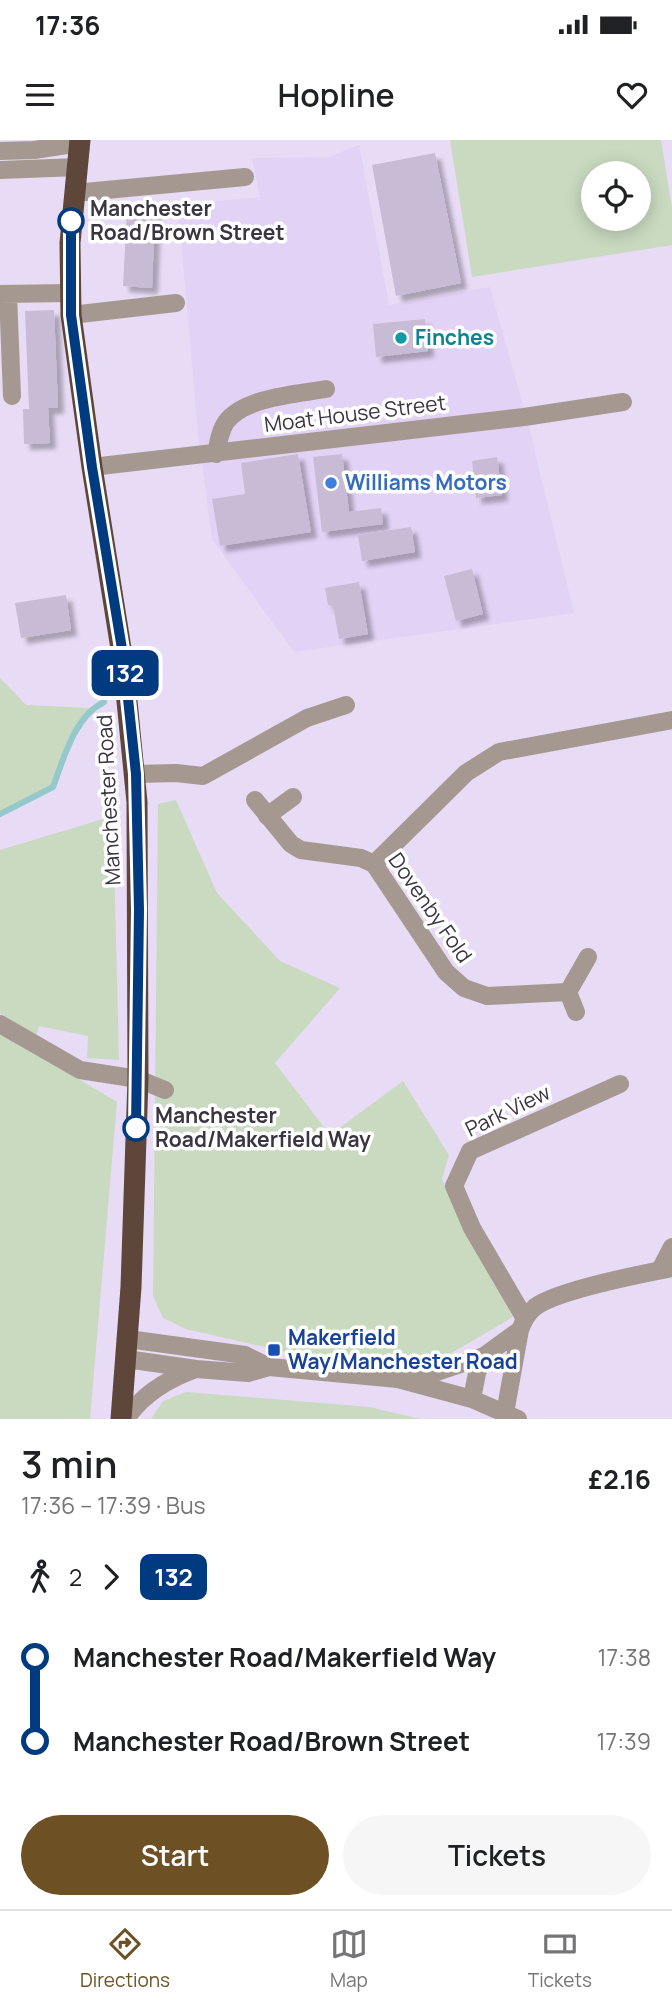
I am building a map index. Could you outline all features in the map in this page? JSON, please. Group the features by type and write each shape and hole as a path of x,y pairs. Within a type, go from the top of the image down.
{"highway":[{"name":"Manchester Road","path":"80,141 70,243 71,315 92,467 124,661 136,774 139,910 138,1079 124,1419"}],"street":[{"path":"0,151 34,150 80,141"},
{"path":"0,170 78,167"},
{"path":"74,193 245,177"},
{"path":"12,396 5,363 4,294 70,293"},
{"path":"71,315 176,303"},
{"path":"216,454 226,422 246,406 326,389"},
{"name":"Moat House Street","path":"92,467 524,417 623,401"},
{"path":"136,774 176,773 203,776 307,718 346,705"},
{"path":"374,864 466,773 499,752 672,720"},
{"path":"267,816 293,797"},
{"name":"Dovenby Fold","path":"255,800 282,837 301,850 362,858 374,864 446,972 464,988 487,996 568,992"},
{"path":"576,1013 568,992 589,957"},
{"path":"0,1024 80,1070 138,1079 165,1090"},
{"name":"Park View","path":"522,1324 472,1228 454,1186 470,1151 620,1084"},
{"path":"398,1379 435,1373 484,1356 522,1324 536,1306 554,1296 666,1269 672,1247"},
{"path":"127,1349 245,1355 269,1367 398,1379 472,1399 511,1416 522,1324"},
{"path":"127,1349 196,1369 248,1373 269,1367"},
{"path":"472,1399 477,1373 484,1356"},
{"path":"124,1419 158,1387 196,1369"}],"shaded area":[{"path":"359,145 389,305 490,287 529,427 574,613 294,652 212,539 198,433 178,205 260,197 252,158 329,157"}],"green space":[{"path":"450,140 661,140 672,208 672,245 472,277"},
{"path":"0,678 26,705 90,708 70,741 53,787 0,814"},
{"path":"176,800 217,893 280,961 340,988 275,1063 330,1135 403,1081 449,1155 442,1179 464,1229 513,1317 436,1362 370,1371 186,1329 163,1318 153,1296 158,804"},
{"path":"113,816 119,1060 87,1058 88,1036 39,1026 36,1038 0,1013 0,850"},
{"path":"0,1032 117,1102 90,1419 0,1419"},
{"path":"186,1392 370,1407 420,1419 151,1419 163,1401"}],"building":[{"path":"435,153 461,283 396,296 372,165"},
{"path":"127,210 155,211 152,288 123,286"},
{"path":"54,310 58,408 48,408 50,443 24,444 23,409 29,409 25,311"},
{"name":"Finches","path":"425,319 428,351 376,357 373,324"},
{"path":"298,454 311,532 220,546 212,499 245,494 241,463"},
{"name":"Williams Motors","path":"342,454 349,512 381,508 383,524 322,532 313,457"},
{"path":"497,457 502,495 476,498 472,461"},
{"path":"411,527 415,552 362,561 358,535"},
{"path":"472,569 483,614 456,621 444,576"},
{"path":"359,582 368,634 339,639 333,606 328,605 325,588"},
{"path":"66,595 71,630 21,638 15,603"}],"waterway":[{"path":"0,814 53,787 71,739 85,718 104,702"}],"bus line":[{"name":"132","path":"71,221 71,315 92,467 124,661 136,774 139,910 136,1128"}],"place":[{"name":"Manchester Road/Brown Street","path":"71,221"},
{"name":"Finches","path":"401,338"},
{"name":"Williams Motors","path":"331,483"},
{"name":"Manchester Road/Makerfield Way","path":"136,1128"},
{"name":"Makerfield Way/Manchester Road","path":"274,1350"}]}
